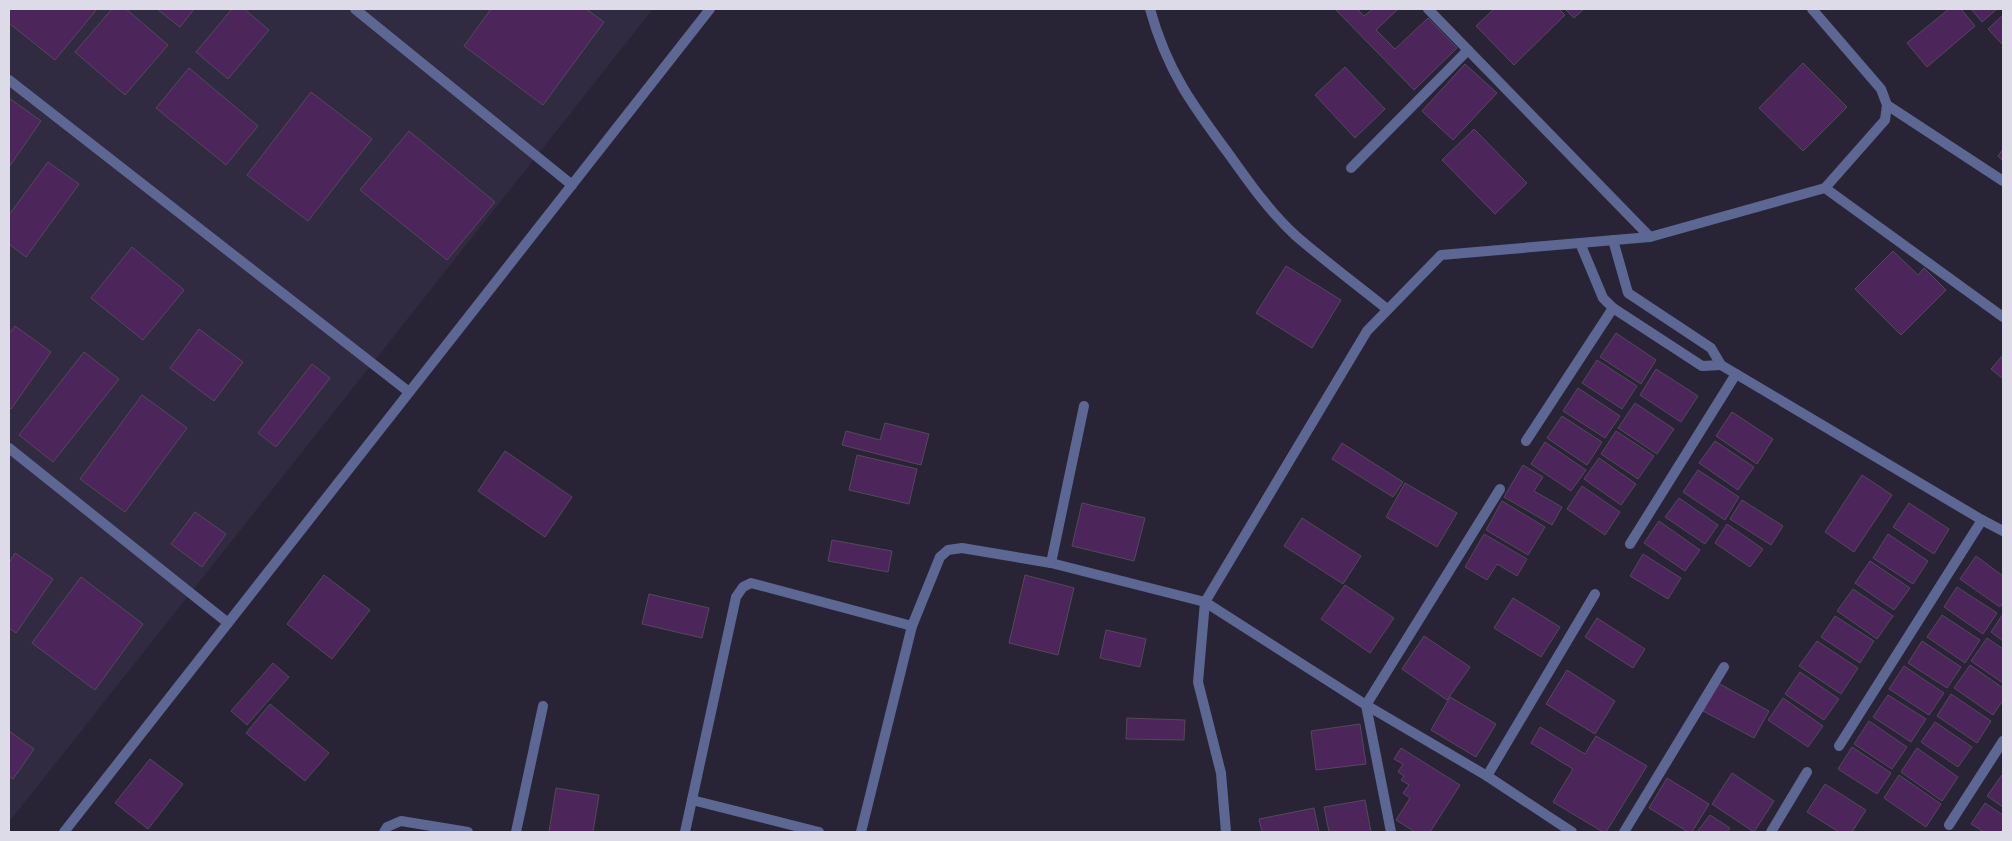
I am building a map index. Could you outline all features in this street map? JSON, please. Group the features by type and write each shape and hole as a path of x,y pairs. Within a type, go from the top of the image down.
{"street":[{"path":"355,9 572,184"},
{"path":"64,832 710,9"},
{"path":"1150,9 1159,40 1172,71 1195,108 1267,207 1296,236 1387,309"},
{"path":"1428,9 1650,236"},
{"path":"1226,832 1221,772 1198,682 1204,602 1367,331 1440,255 1650,236 1825,188 1885,120 1887,105 1881,89 1812,9"},
{"path":"1351,168 1468,50"},
{"path":"9,80 409,392"},
{"path":"1887,105 2003,181"},
{"path":"1825,188 2003,317"},
{"path":"1613,240 1628,294 1711,348 1721,365 2003,531"},
{"path":"1580,243 1603,298 1613,308 1702,366 1721,365"},
{"path":"1526,441 1613,308"},
{"path":"1630,544 1736,374"},
{"path":"1051,563 1084,406"},
{"path":"9,448 228,623"},
{"path":"1390,832 1366,705 1500,489"},
{"path":"1839,746 1982,520"},
{"path":"861,832 912,626 940,557 948,550 962,548 1051,563 1204,602 1366,705 1487,776 1572,832"},
{"path":"685,832 736,597 743,587 751,583 912,626"},
{"path":"1487,776 1595,594"},
{"path":"1624,832 1724,667"},
{"path":"516,832 542,706"},
{"path":"1950,825 2003,741"},
{"path":"1771,832 1807,772"},
{"path":"692,800 819,832"},
{"path":"384,832 386,828 402,821 468,832"}],"shaded area":[{"path":"9,9 653,9 9,822"}],"building":[{"path":"9,9 97,9 55,60 9,23"},
{"path":"112,9 126,9 168,45 125,95 75,52"},
{"path":"157,9 194,9 180,27"},
{"path":"232,9 244,9 269,30 228,79 196,52"},
{"path":"491,9 586,9 604,22 543,105 464,46"},
{"path":"1335,9 1357,9 1364,16 1373,9 1398,9 1376,30 1395,49 1428,18 1457,48 1414,90"},
{"path":"1494,9 1559,9 1565,15 1514,65 1476,26"},
{"path":"1565,9 1584,9 1574,18"},
{"path":"1949,9 1961,9 1975,26 1927,67 1907,43"},
{"path":"1971,9 1997,9 1982,22"},
{"path":"2003,15 2003,45 1988,29"},
{"path":"1803,63 1847,107 1803,151 1759,108"},
{"path":"1465,64 1497,93 1453,140 1422,111"},
{"path":"1345,67 1385,109 1355,138 1315,95"},
{"path":"189,68 258,126 226,165 156,108"},
{"path":"311,92 372,139 308,221 247,175"},
{"path":"9,98 41,121 9,167"},
{"path":"1474,129 1527,183 1495,214 1442,160"},
{"path":"409,131 495,202 447,260 360,190"},
{"path":"2003,149 2003,161 1998,156"},
{"path":"48,162 79,184 26,257 9,244 9,215"},
{"path":"132,247 184,290 143,340 91,298"},
{"path":"1893,251 1918,275 1924,268 1946,290 1901,335 1855,289"},
{"path":"1286,266 1341,300 1312,348 1256,313"},
{"path":"15,326 51,352 11,409 9,407 9,334"},
{"path":"199,329 243,362 214,401 170,368"},
{"path":"1616,333 1656,360 1641,384 1600,357"},
{"path":"84,352 119,379 53,462 19,435"},
{"path":"2003,355 2003,379 1991,369"},
{"path":"1597,360 1637,386 1622,409 1582,383"},
{"path":"312,364 330,378 276,447 258,433"},
{"path":"1656,369 1698,396 1681,422 1640,395"},
{"path":"1578,388 1620,416 1605,438 1563,411"},
{"path":"142,395 187,428 125,512 80,479"},
{"path":"1635,403 1674,429 1657,454 1618,428"},
{"path":"1732,412 1773,439 1757,464 1716,436"},
{"path":"1562,416 1602,442 1587,465 1547,438"},
{"path":"885,423 929,434 921,465 842,445 846,431 880,440"},
{"path":"1616,431 1654,456 1638,479 1601,454"},
{"path":"1715,441 1754,467 1738,490 1699,463"},
{"path":"1545,442 1586,470 1571,491 1531,464"},
{"path":"1342,443 1403,482 1393,497 1332,459"},
{"path":"505,451 572,497 545,537 478,491"},
{"path":"857,455 917,469 909,504 849,490"},
{"path":"1599,458 1636,484 1621,505 1584,479"},
{"path":"1523,465 1543,477 1534,491 1562,507 1552,525 1504,497"},
{"path":"1698,470 1739,497 1725,520 1683,492"},
{"path":"1862,475 1892,495 1854,552 1825,532"},
{"path":"1405,483 1457,513 1437,547 1386,517"},
{"path":"1582,486 1620,512 1605,535 1567,509"},
{"path":"1679,498 1718,525 1705,544 1665,517"},
{"path":"1742,500 1783,526 1771,545 1730,519"},
{"path":"1502,501 1545,527 1528,555 1486,530"},
{"path":"1082,503 1145,518 1134,561 1072,546"},
{"path":"1909,503 1949,529 1934,554 1893,527"},
{"path":"195,512 226,534 202,567 171,544"},
{"path":"1302,518 1361,556 1343,584 1284,546"},
{"path":"1659,521 1700,550 1685,571 1644,543"},
{"path":"1727,524 1763,549 1750,567 1715,543"},
{"path":"1484,534 1527,559 1517,576 1497,564 1487,580 1465,567"},
{"path":"1888,534 1928,561 1913,584 1873,558"},
{"path":"832,540 892,551 888,572 828,561"},
{"path":"15,553 53,579 16,633 9,628 9,563"},
{"path":"1643,554 1681,578 1668,599 1630,576"},
{"path":"1976,556 2003,576 2003,602 2000,607 1960,579"},
{"path":"1870,561 1910,588 1894,610 1855,583"},
{"path":"324,575 370,610 332,659 287,624"},
{"path":"1025,575 1074,588 1058,655 1009,643"},
{"path":"81,577 143,624 95,690 32,643"},
{"path":"1345,585 1394,618 1370,653 1321,619"},
{"path":"1957,587 1997,613 1983,634 1944,607"},
{"path":"1853,589 1893,616 1877,639 1837,611"},
{"path":"649,594 709,608 702,638 642,624"},
{"path":"1513,598 1560,627 1541,657 1494,628"},
{"path":"2003,614 2003,641 1991,632"},
{"path":"1942,615 1980,640 1965,663 1927,637"},
{"path":"1835,616 1874,641 1860,663 1821,637"},
{"path":"1597,618 1645,649 1633,668 1585,637"},
{"path":"1106,630 1146,639 1140,667 1100,658"},
{"path":"1424,636 1470,667 1447,700 1402,669"},
{"path":"1987,638 2003,649 2003,683 1971,661"},
{"path":"1817,641 1858,668 1841,694 1799,666"},
{"path":"1922,641 1961,667 1947,688 1908,663"},
{"path":"273,663 289,677 247,725 231,711"},
{"path":"1970,665 2003,688 2003,700 1993,715 1954,688"},
{"path":"1904,666 1944,693 1929,715 1889,689"},
{"path":"1567,670 1615,701 1595,734 1546,704"},
{"path":"1800,672 1839,699 1824,720 1785,694"},
{"path":"1718,683 1769,711 1754,738 1703,711"},
{"path":"1951,694 1991,721 1977,743 1937,716"},
{"path":"1888,695 1926,719 1911,742 1873,717"},
{"path":"1450,697 1496,724 1476,757 1431,730"},
{"path":"1783,698 1823,726 1808,747 1768,720"},
{"path":"270,704 329,753 305,781 246,733"},
{"path":"1127,718 1185,720 1184,740 1126,739"},
{"path":"1869,721 1907,747 1892,769 1854,744"},
{"path":"1935,722 1972,747 1958,767 1921,742"},
{"path":"1360,724 1366,764 1316,770 1311,731"},
{"path":"1540,727 1585,754 1596,736 1647,766 1606,832 1553,802 1573,769 1531,743"},
{"path":"9,731 34,749 13,779 9,776"},
{"path":"1852,747 1891,773 1877,794 1838,769"},
{"path":"1401,748 1460,785 1430,832 1415,832 1396,820 1410,798 1403,793 1409,785 1401,780 1404,776 1398,772 1403,764 1394,759"},
{"path":"1917,748 1958,777 1942,801 1901,772"},
{"path":"150,759 183,784 148,829 115,803"},
{"path":"1732,773 1774,801 1754,832 1712,804"},
{"path":"1899,775 1941,804 1926,827 1884,798"},
{"path":"2002,775 2003,777 2003,807 1987,796"},
{"path":"1667,778 1709,804 1692,832 1688,832 1649,808"},
{"path":"1825,784 1866,810 1852,832 1839,832 1807,812"},
{"path":"556,788 599,795 593,832 549,832"},
{"path":"1365,800 1371,832 1329,832 1324,807"},
{"path":"1985,803 2003,815 2003,832 1984,832 1971,824"},
{"path":"1314,808 1319,832 1262,832 1259,819"},
{"path":"1710,815 1730,828 1727,832 1697,832"}]}
